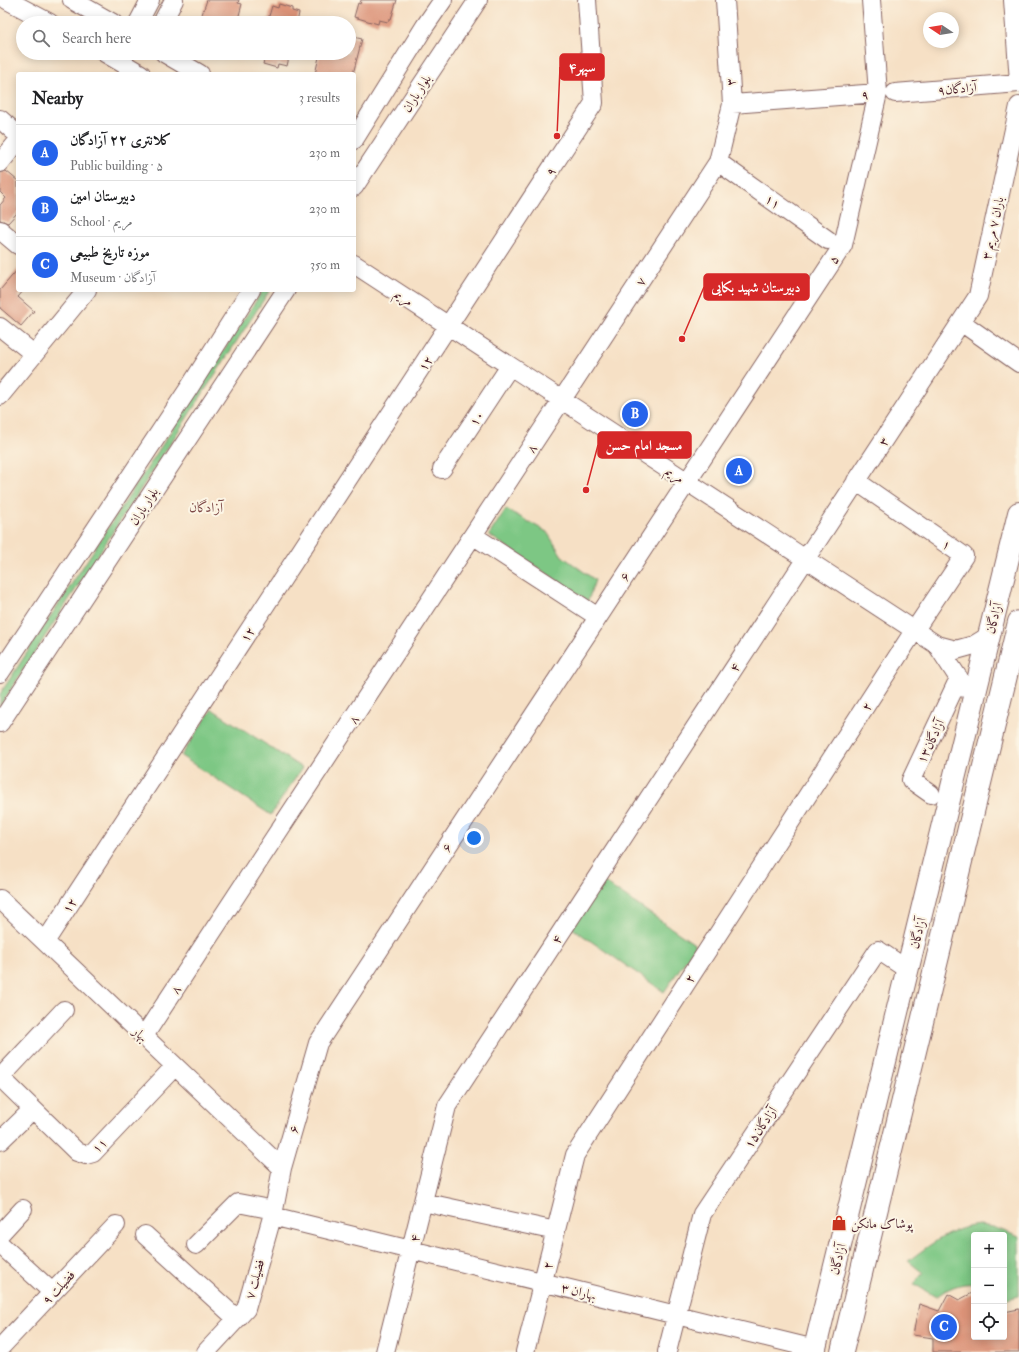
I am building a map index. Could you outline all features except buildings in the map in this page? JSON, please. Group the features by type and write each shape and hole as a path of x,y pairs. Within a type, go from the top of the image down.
{"main road":[{"name":"آزادگان","path":"815,1351 1019,513"},
{"name":"آزادگان","path":"842,1352 1019,622"},
{"path":"877,1095 903,1102"}],"street":[{"path":"7,0 37,16"},
{"path":"72,0 100,16"},
{"path":"165,16 174,0"},
{"name":"بلوار باران","path":"356,135 443,0"},
{"name":"بلوار باران","path":"356,184 478,0"},
{"name":"۹","path":"449,326 594,103 587,0"},
{"name":"۳","path":"718,162 732,104 725,0"},
{"name":"۵","path":"687,482 843,245 886,93 872,0"},
{"path":"1013,0 1019,82"},
{"path":"176,60 197,72"},
{"path":"112,63 135,72"},
{"name":"آزادگان۹","path":"886,93 1019,82"},
{"name":"۹","path":"732,104 886,93"},
{"name":"باران ۷ مریم ۳","path":"961,322 978,296 1019,106"},
{"path":"0,119 16,133"},
{"path":"0,163 16,143"},
{"name":"۱۱","path":"718,162 828,240"},
{"name":"۷","path":"563,401 718,162"},
{"name":"مریم","path":"356,265 937,645"},
{"path":"0,396 34,354 80,292"},
{"name":"بلوار باران","path":"0,673 189,388 250,292"},
{"name":"بلوار باران","path":"0,723 285,292"},
{"path":"961,322 1019,363"},
{"name":"۳","path":"805,559 961,322"},
{"name":"۱۲","path":"45,942 449,326"},
{"path":"0,327 34,354"},
{"name":"۱۰","path":"442,469 510,366"},
{"path":"189,388 211,404"},
{"name":"۸","path":"144,1036 563,401"},
{"name":"۱","path":"856,481 964,556 914,631"},
{"name":"۶","path":"273,1213 282,1168 318,1042 687,482"},
{"path":"474,536 598,617"},
{"name":"۴","path":"385,1352 447,1106 805,559"},
{"path":"937,645 956,650 974,645 987,637 992,622"},
{"name":"۲","path":"525,1352 575,1155 914,631"},
{"path":"937,645 964,685 969,702 969,719"},
{"name":"آزادگان۱۳","path":"931,794 911,780 959,678"},
{"name":"بهار","path":"0,899 282,1168"},
{"name":"آزادگان۱۵","path":"667,1352 702,1214 878,950 908,970"},
{"path":"0,1077 64,1010"},
{"name":"۱۱","path":"0,1077 77,1152 86,1155 93,1153 175,1066"},
{"path":"0,1141 33,1109"},
{"path":"423,1202 556,1231"},
{"name":"بهاران ۳","path":"196,1245 238,1203 411,1250 676,1315 815,1351"},
{"path":"0,1234 23,1209"},
{"name":"فضیلت ۷","path":"206,1352 246,1309 273,1213"},
{"name":"فضیلت ۹","path":"0,1348 116,1225"},
{"path":"146,1235 237,1319"},
{"path":"0,1244 52,1292"}],"green space":[{"path":"262,292 269,292 0,706 0,694"},
{"path":"506,509 547,532 562,556 595,580 588,601 489,535"},
{"path":"212,709 302,768 271,815 181,756"},
{"path":"604,882 696,945 664,992 572,928"},
{"path":"979,1225 993,1227 1006,1232 971,1232 971,1284 964,1284 954,1287 944,1291 936,1297 914,1284 923,1273 908,1261 932,1243 950,1233"},
{"path":"1007,1232 1019,1237 1019,1296 1007,1299"}],"place":[{"name":"سپهر۴","path":"557,136"},
{"name":"دبیرستان شهید بکایی","path":"682,339"},
{"name":"دبیرستان امین","path":"635,414"},
{"name":"کلانتری ۲۲ آزادگان","path":"739,471"},
{"name":"مسجد امام حسن","path":"586,490"},
{"name":"پوشاک مانکن","path":"839,1223"},
{"name":"موزه تاریخ طبیعی","path":"944,1327"}],"district":[{"name":"آزادگان","path":"206,507"}]}
